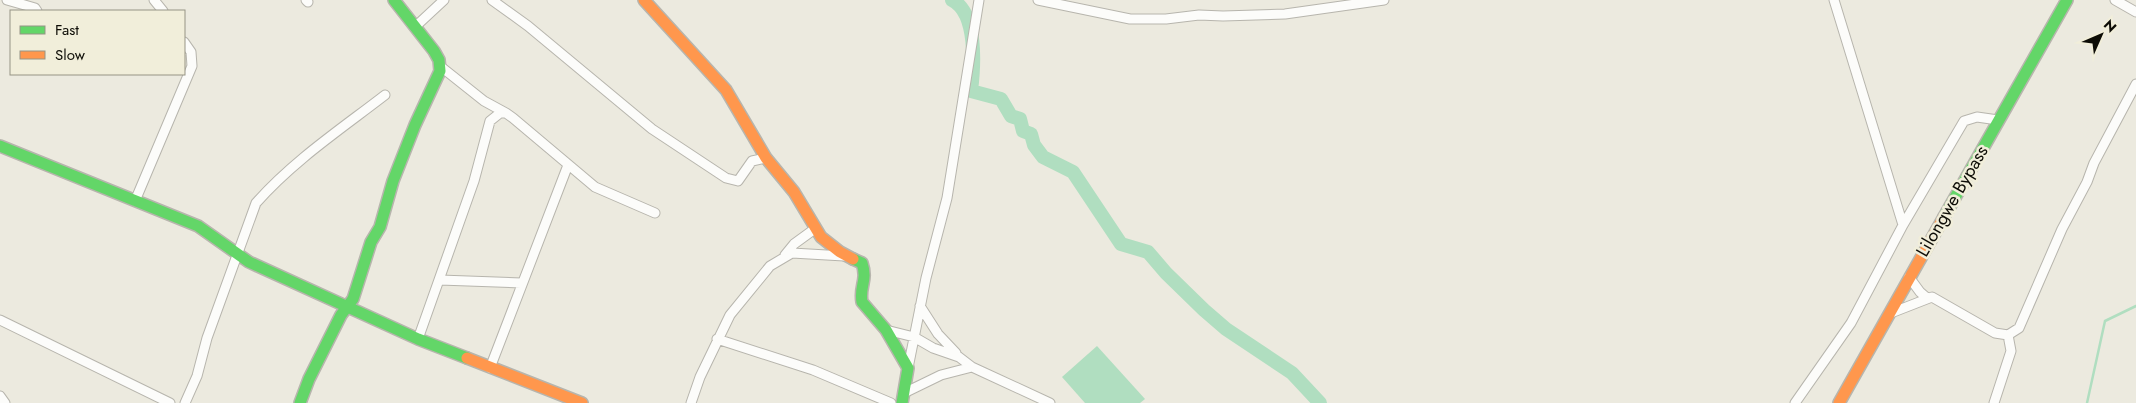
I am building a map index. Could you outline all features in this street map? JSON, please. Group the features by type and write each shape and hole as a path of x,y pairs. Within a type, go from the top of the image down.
{"street":[{"path":"7,0 35,8 36,10"},
{"path":"154,0 162,10"},
{"path":"394,0 434,51 440,66 484,101 506,113 595,188 655,213"},
{"path":"416,26 444,0"},
{"path":"492,0 528,26 652,129 726,178 738,181 752,162 766,158"},
{"path":"644,0 726,90 766,158 794,192 816,228 830,245 862,263 865,268 862,302 886,330 908,368"},
{"path":"903,398 920,306 947,198 979,0"},
{"path":"1038,0 1130,20 1166,19 1199,15 1285,14 1384,0"},
{"path":"1834,0 1903,225"},
{"path":"2066,1 2078,0"},
{"path":"2115,0 2136,12"},
{"name":"Lilongwe Bypass","path":"1838,403 2066,1"},
{"path":"135,201 192,66 190,52 185,44"},
{"path":"300,403 309,378 341,315 353,298 371,242 380,227 393,181 440,66"},
{"path":"1888,314 1927,298 1937,298 1995,333 2008,335 2019,328 2059,236 2087,182 2094,163 2136,84"},
{"path":"185,403 256,203 268,190 325,141 385,95"},
{"path":"418,339 474,181 490,121 500,113 506,113"},
{"path":"1795,403 1851,323 1903,225 1964,121 1977,117 1998,120"},
{"path":"4,149 198,226 249,262 319,292 347,308 418,339 582,403"},
{"path":"490,368 521,283 568,165"},
{"path":"783,257 794,244 816,228"},
{"path":"691,403 717,339 739,302 770,266 792,253 849,256"},
{"path":"1909,277 1927,298"},
{"path":"440,280 521,283"},
{"path":"920,306 938,334 959,357 972,367 1050,403"},
{"path":"0,320 170,403"},
{"path":"886,330 914,337 933,348 959,357"},
{"path":"1994,403 2011,352 2008,335"},
{"path":"717,339 813,370 891,403"},
{"path":"903,398 941,375 972,367"},
{"path":"0,396 5,403"}],"shaded area":[{"path":"1097,346 1145,399 1140,403 1085,403 1062,377"}],"waterway":[{"path":"952,0 966,16 970,28 973,55 971,91 1001,99 1011,116 1020,119 1023,131 1031,134 1034,145 1043,157 1073,172 1121,244 1148,252 1166,273 1204,310 1226,329 1292,373 1320,403"},
{"path":"2087,403 2105,321 2136,306"}],"traffic: fast":[{"path":"300,403 309,379 341,315 353,299 371,242 380,227 393,181 415,125 440,71 439,60 434,51 394,0"},
{"path":"1944,217 2067,0"},
{"path":"0,146 198,226 249,262 418,339 467,358"},
{"path":"853,259 862,263 864,269 862,302 886,330 908,368 902,403"}],"traffic: slow":[{"path":"644,0 726,90 766,158 794,192 821,237 840,252 853,259"},
{"path":"1839,403 1944,217"},
{"path":"467,358 582,403"}]}
